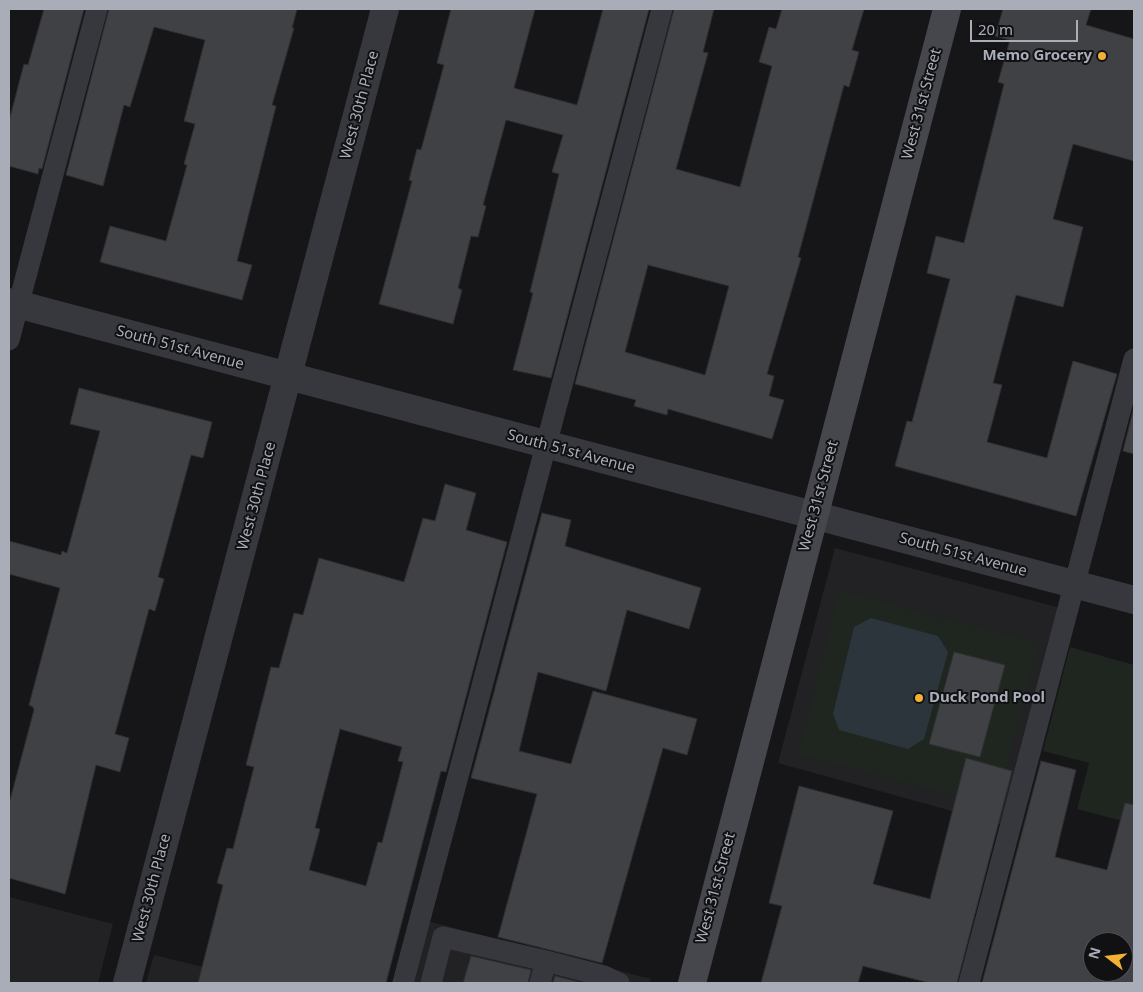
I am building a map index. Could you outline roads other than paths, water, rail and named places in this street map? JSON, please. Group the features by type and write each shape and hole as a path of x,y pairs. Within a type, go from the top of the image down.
{"main road":[{"name":"West 31st Street","path":"692,983 947,9"}],"street":[{"name":"West 30th Place","path":"127,983 385,9"},
{"name":"South 51st Avenue","path":"14,303 1134,600"}],"lane":[{"path":"9,340 14,303 97,9"},
{"path":"403,983 662,9"},
{"path":"969,983 1134,359"},
{"path":"431,983 443,937 604,976 619,983"},
{"path":"540,983 546,961"}],"place":[{"name":"Memo Grocery","path":"1102,56"},
{"name":"Duck Pond Pool","path":"919,698"}]}
